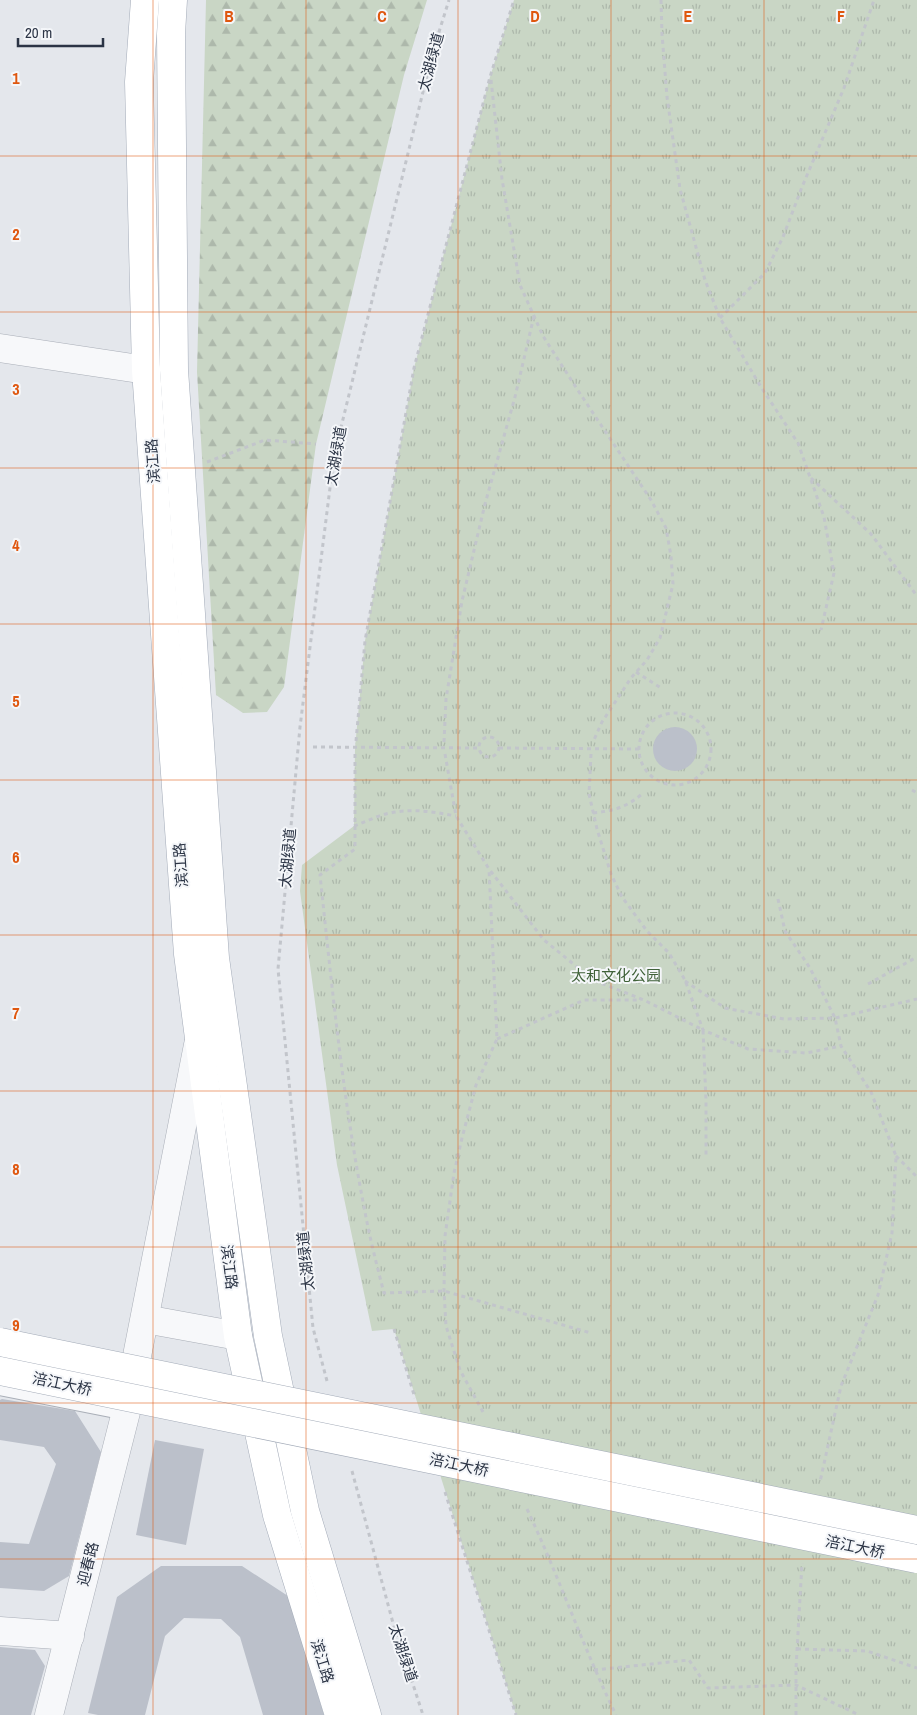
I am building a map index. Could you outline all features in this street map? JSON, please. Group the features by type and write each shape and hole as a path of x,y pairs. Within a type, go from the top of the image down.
{"main road":[{"name":"滨江路","path":"145,0 139,82 146,370 188,954 238,1336 277,1515 339,1715"},
{"name":"滨江路","path":"173,0 171,44 174,370 215,958 268,1336 305,1511 366,1715"},
{"name":"涪江大桥","path":"0,1342 917,1530"},
{"name":"涪江大桥","path":"0,1371 917,1559"}],"street":[{"path":"0,348 146,370"},
{"name":"迎春路","path":"50,1715 126,1412 215,958"},
{"path":"145,1319 238,1336"},
{"path":"0,1631 70,1636"}],"lane":[{"path":"0,1387 126,1412"}],"path":[{"name":"太湖绿道","path":"328,1385 313,1328 278,969 300,727 334,456 433,51 449,0"},
{"path":"356,741 365,641 414,368 490,77 514,0"},
{"path":"661,0 667,97 680,189 705,280 720,318 761,387 798,443 824,517 834,573 821,630"},
{"path":"720,318 765,274 783,237 844,88 874,0"},
{"path":"490,77 502,178 520,285 543,336 576,390 651,500 666,528 672,584 660,638 647,660 631,678 602,722 594,742"},
{"path":"444,742 446,699 462,601 485,504 515,397 534,315"},
{"path":"181,471 265,440 316,444"},
{"path":"810,477 872,534 917,596"},
{"path":"636,672 661,688"},
{"path":"666,713 679,713 690,716 700,722 708,732 711,756 706,767 698,777 688,783 677,785 665,784 654,779 646,770 640,760 639,749 641,736 646,726 655,718 666,713"},
{"path":"491,737 498,743 499,748 495,755 489,757 482,754 479,748 482,740 491,737"},
{"path":"313,747 479,748"},
{"path":"499,748 639,749"},
{"path":"355,754 355,849 320,874 335,1011 351,1129 365,1212 384,1293 444,1291 591,1333"},
{"path":"445,754 456,816 489,869 544,940 593,980 644,1000 703,1030 748,1049 806,1053 841,1046"},
{"path":"592,754 589,794 611,874 622,898 647,931 668,953 685,980 703,1030 706,1158"},
{"path":"912,790 917,793"},
{"path":"593,813 621,808 642,794"},
{"path":"354,826 388,813 406,810 423,810 456,816"},
{"path":"484,1416 460,1370 446,1326 444,1291 445,1236 454,1173 476,1085 498,1039 489,869"},
{"path":"778,899 785,931 810,968 835,1018 841,1046 872,1092 896,1156 917,1178"},
{"path":"868,984 917,957"},
{"path":"685,980 725,1008 784,1019 835,1018 917,999"},
{"path":"498,1039 584,1000 644,1000"},
{"path":"820,1483 841,1386 878,1294 892,1233 896,1156"},
{"path":"394,1329 418,1404"},
{"name":"太湖绿道","path":"352,1471 393,1623 423,1715"},
{"path":"444,1489 516,1715"},
{"path":"524,1501 544,1543 594,1670 616,1715"},
{"path":"796,1715 797,1649 802,1561"},
{"path":"797,1649 867,1651 917,1668"},
{"path":"594,1670 690,1660 708,1688 796,1685 859,1715"}],"green space":[{"path":"206,0 427,0 404,75 316,444 284,687 267,712 243,713 216,695 197,372"},
{"name":"太和文化公园","path":"514,0 917,0 917,1715 516,1715 394,1329 372,1331 337,1165 300,891 302,865 354,826 355,748 365,641 414,368 490,77"}],"building":[{"path":"671,727 679,727 691,733 697,749 691,765 679,771 671,771 659,765 653,753 653,745 659,733"},
{"path":"0,1400 75,1411 101,1452 69,1576 44,1591 0,1588 0,1542 29,1544 56,1464 44,1447 0,1440"},
{"path":"155,1440 204,1449 186,1545 136,1535"},
{"path":"161,1566 242,1566 288,1596 324,1715 263,1715 240,1637 221,1619 184,1618 165,1636 145,1715 98,1715 88,1713 117,1597"},
{"path":"0,1647 35,1650 45,1666 31,1715 0,1715"}]}
